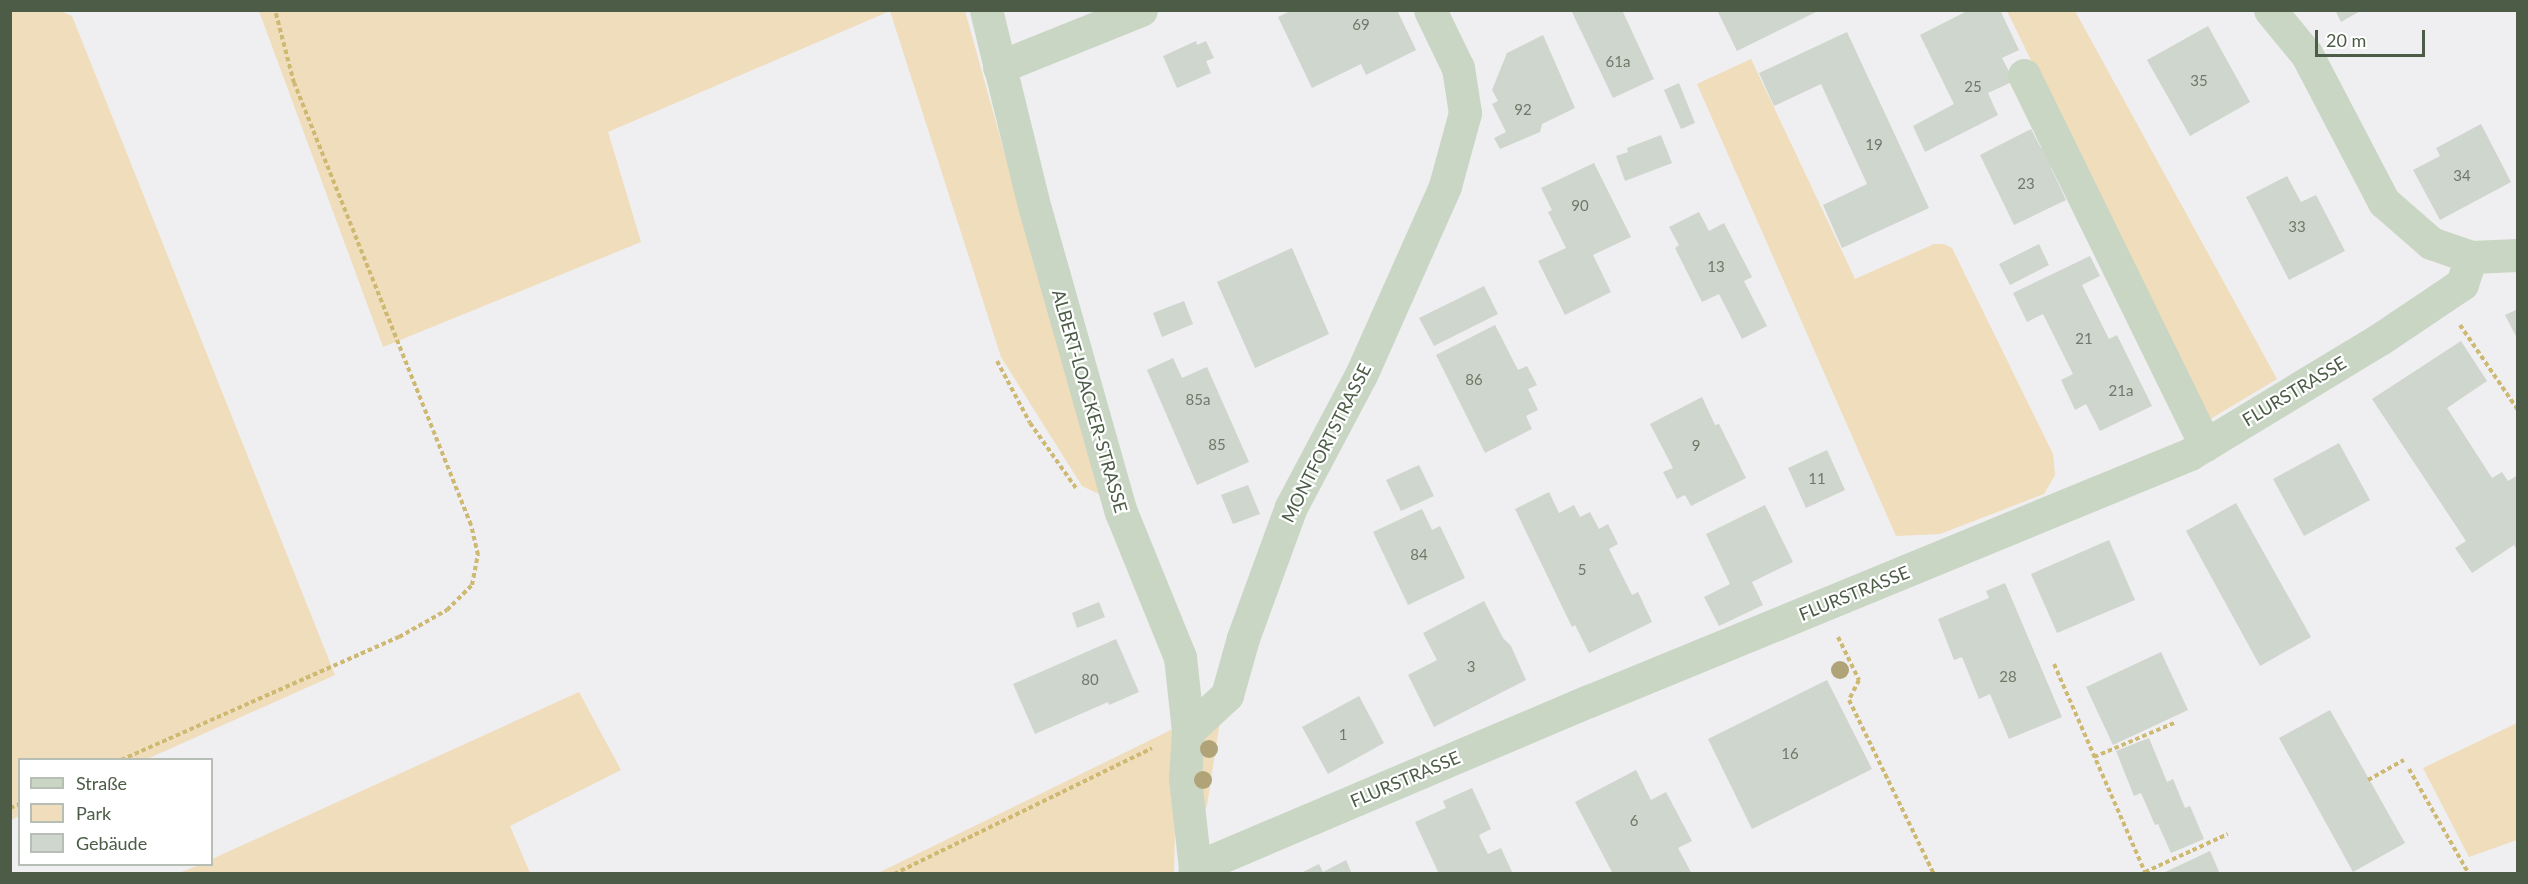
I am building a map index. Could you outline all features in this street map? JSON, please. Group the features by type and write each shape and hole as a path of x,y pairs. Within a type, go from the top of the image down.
{"street":[{"name":"ALBERT-LOACKER-STRASSE","path":"986,10 1035,209 1121,512 1180,657 1188,731"},
{"path":"999,67 1141,10"},
{"name":"MONTFORTSTRASSE","path":"1188,731 1227,695 1242,638 1291,507 1361,375 1445,186 1465,113 1458,69 1430,10"},
{"path":"2270,10 2307,55 2384,202 2431,243 2471,257 2517,255"},
{"path":"2024,75 2205,445"},
{"name":"FLURSTRASSE","path":"1195,870 1600,697 2190,454 2380,339 2462,284 2471,257"},
{"path":"1188,731 1185,778 1195,870"}],"path":[{"path":"123,758 399,638 447,610 472,585 478,555 471,525 294,83 274,10"},
{"path":"2441,297 2517,410"},
{"path":"997,361 1030,423 1077,489 1100,506 1121,512"},
{"path":"1836,633 1859,680 1850,700 1934,873"},
{"path":"2054,664 2145,872 2228,834"},
{"path":"2094,757 2174,723"},
{"path":"894,873 1188,731"},
{"path":"2368,780 2404,760"},
{"path":"2409,769 2469,873"}],"green space":[{"path":"10,11 61,11 72,16 335,675 149,758 18,758 18,816 11,820"},
{"path":"259,11 890,11 608,132 641,242 383,347"},
{"path":"890,11 965,11 1091,464 1105,497 1082,486 1001,357"},
{"path":"2007,11 2075,11 2277,379 2207,421"},
{"path":"1751,59 1855,279 1934,244 1944,244 1952,248 2053,454 2055,475 2044,494 1940,534 1896,536 1697,84"},
{"path":"579,692 621,770 510,826 530,873 179,873 196,866 213,866 213,859"},
{"path":"1220,721 1205,809 1196,775 1204,739"},
{"path":"2517,723 2517,840 2469,857 2423,768"},
{"path":"1177,727 1174,873 876,874 1032,798"}],"building":[{"path":"1292,10 1397,10 1416,50 1366,75 1361,64 1312,88 1278,17"},
{"path":"1571,10 1622,10 1654,79 1613,98"},
{"path":"1717,10 1820,10 1737,51"},
{"path":"1969,10 2000,10 2019,50 2002,58 2014,81 1988,93 1998,115 1925,152 1913,126 1954,104 1920,35"},
{"path":"2335,10 2362,10 2341,22"},
{"path":"2208,26 2250,102 2190,136 2147,60"},
{"path":"1847,32 1929,208 1842,248 1823,205 1867,184 1821,84 1774,106 1759,73"},
{"path":"1543,35 1575,108 1542,124 1540,132 1500,149 1494,138 1506,132 1492,104 1498,101 1492,90 1507,53"},
{"path":"1196,41 1197,45 1206,41 1214,58 1206,61 1211,73 1177,88 1163,56"},
{"path":"1679,83 1695,123 1681,129 1664,90"},
{"path":"2481,124 2511,182 2440,220 2413,170 2440,156 2436,148"},
{"path":"2031,129 2041,148 2047,145 2057,165 2051,168 2066,200 2014,225 1980,155"},
{"path":"1661,135 1672,163 1625,181 1616,156 1628,152 1627,148"},
{"path":"1594,163 1631,237 1593,255 1611,292 1565,315 1538,261 1566,248 1548,212 1552,210 1541,188"},
{"path":"2287,176 2301,202 2316,195 2345,251 2289,280 2246,197"},
{"path":"1699,212 1709,231 1724,223 1752,277 1744,281 1767,326 1742,339 1719,294 1702,302 1675,248 1679,245 1669,227"},
{"path":"2039,244 2049,265 2010,285 1999,264"},
{"path":"1292,248 1329,334 1255,368 1217,282"},
{"path":"2090,256 2100,276 2082,285 2109,339 2117,335 2152,406 2100,431 2086,404 2075,410 2061,380 2073,374 2043,314 2027,322 2013,293"},
{"path":"1484,286 1498,314 1434,346 1419,318"},
{"path":"1184,301 1193,324 1162,337 1153,313"},
{"path":"2518,309 2518,340 2505,315"},
{"path":"1495,325 1518,370 1527,366 1537,385 1528,389 1538,410 1526,416 1532,429 1485,453 1436,355"},
{"path":"2461,341 2487,381 2447,408 2492,478 2502,472 2508,481 2518,475 2518,551 2514,545 2472,573 2455,548 2466,541 2372,399"},
{"path":"1173,358 1182,378 1207,367 1249,462 1197,485 1147,370"},
{"path":"1702,397 1715,425 1719,424 1746,478 1691,506 1685,495 1677,499 1663,472 1673,468 1650,424"},
{"path":"2339,443 2370,500 2304,536 2273,479"},
{"path":"1827,450 1845,490 1806,508 1788,468"},
{"path":"1419,465 1434,496 1401,511 1386,480"},
{"path":"1248,485 1260,514 1233,524 1221,495"},
{"path":"1549,492 1559,513 1574,505 1580,517 1590,512 1599,529 1608,524 1618,544 1609,549 1632,595 1638,592 1652,622 1589,653 1575,625 1572,627 1515,509"},
{"path":"2236,503 2311,637 2260,666 2186,531"},
{"path":"1765,505 1793,562 1752,582 1763,605 1719,626 1704,597 1730,584 1706,534"},
{"path":"1422,509 1432,530 1440,526 1465,578 1408,605 1373,532"},
{"path":"2109,540 2135,600 2057,633 2031,574"},
{"path":"2005,583 2062,717 2009,739 1990,694 1979,699 1962,657 1954,660 1938,619 1989,598 1986,591"},
{"path":"1484,601 1503,638 1511,646 1526,680 1434,727 1408,675 1437,660 1423,633"},
{"path":"1099,602 1105,617 1077,628 1072,613"},
{"path":"1116,639 1139,692 1109,705 1108,702 1035,734 1013,684"},
{"path":"2161,652 2188,710 2113,745 2086,687"},
{"path":"1827,680 1872,769 1752,829 1708,739"},
{"path":"1359,696 1384,743 1328,774 1302,727"},
{"path":"2330,710 2405,843 2353,872 2279,738"},
{"path":"2149,738 2167,782 2173,779 2185,808 2190,806 2204,839 2171,853 2141,793 2134,796 2116,751"},
{"path":"1636,770 1651,800 1666,792 1692,841 1678,848 1692,874 1613,874 1575,802"},
{"path":"1472,788 1491,829 1479,835 1482,842 1488,854 1501,848 1513,874 1439,874 1415,822 1446,808 1443,801"},
{"path":"2210,851 2220,874 2161,874"},
{"path":"1346,860 1352,874 1299,874 1319,864 1323,872"}]}
